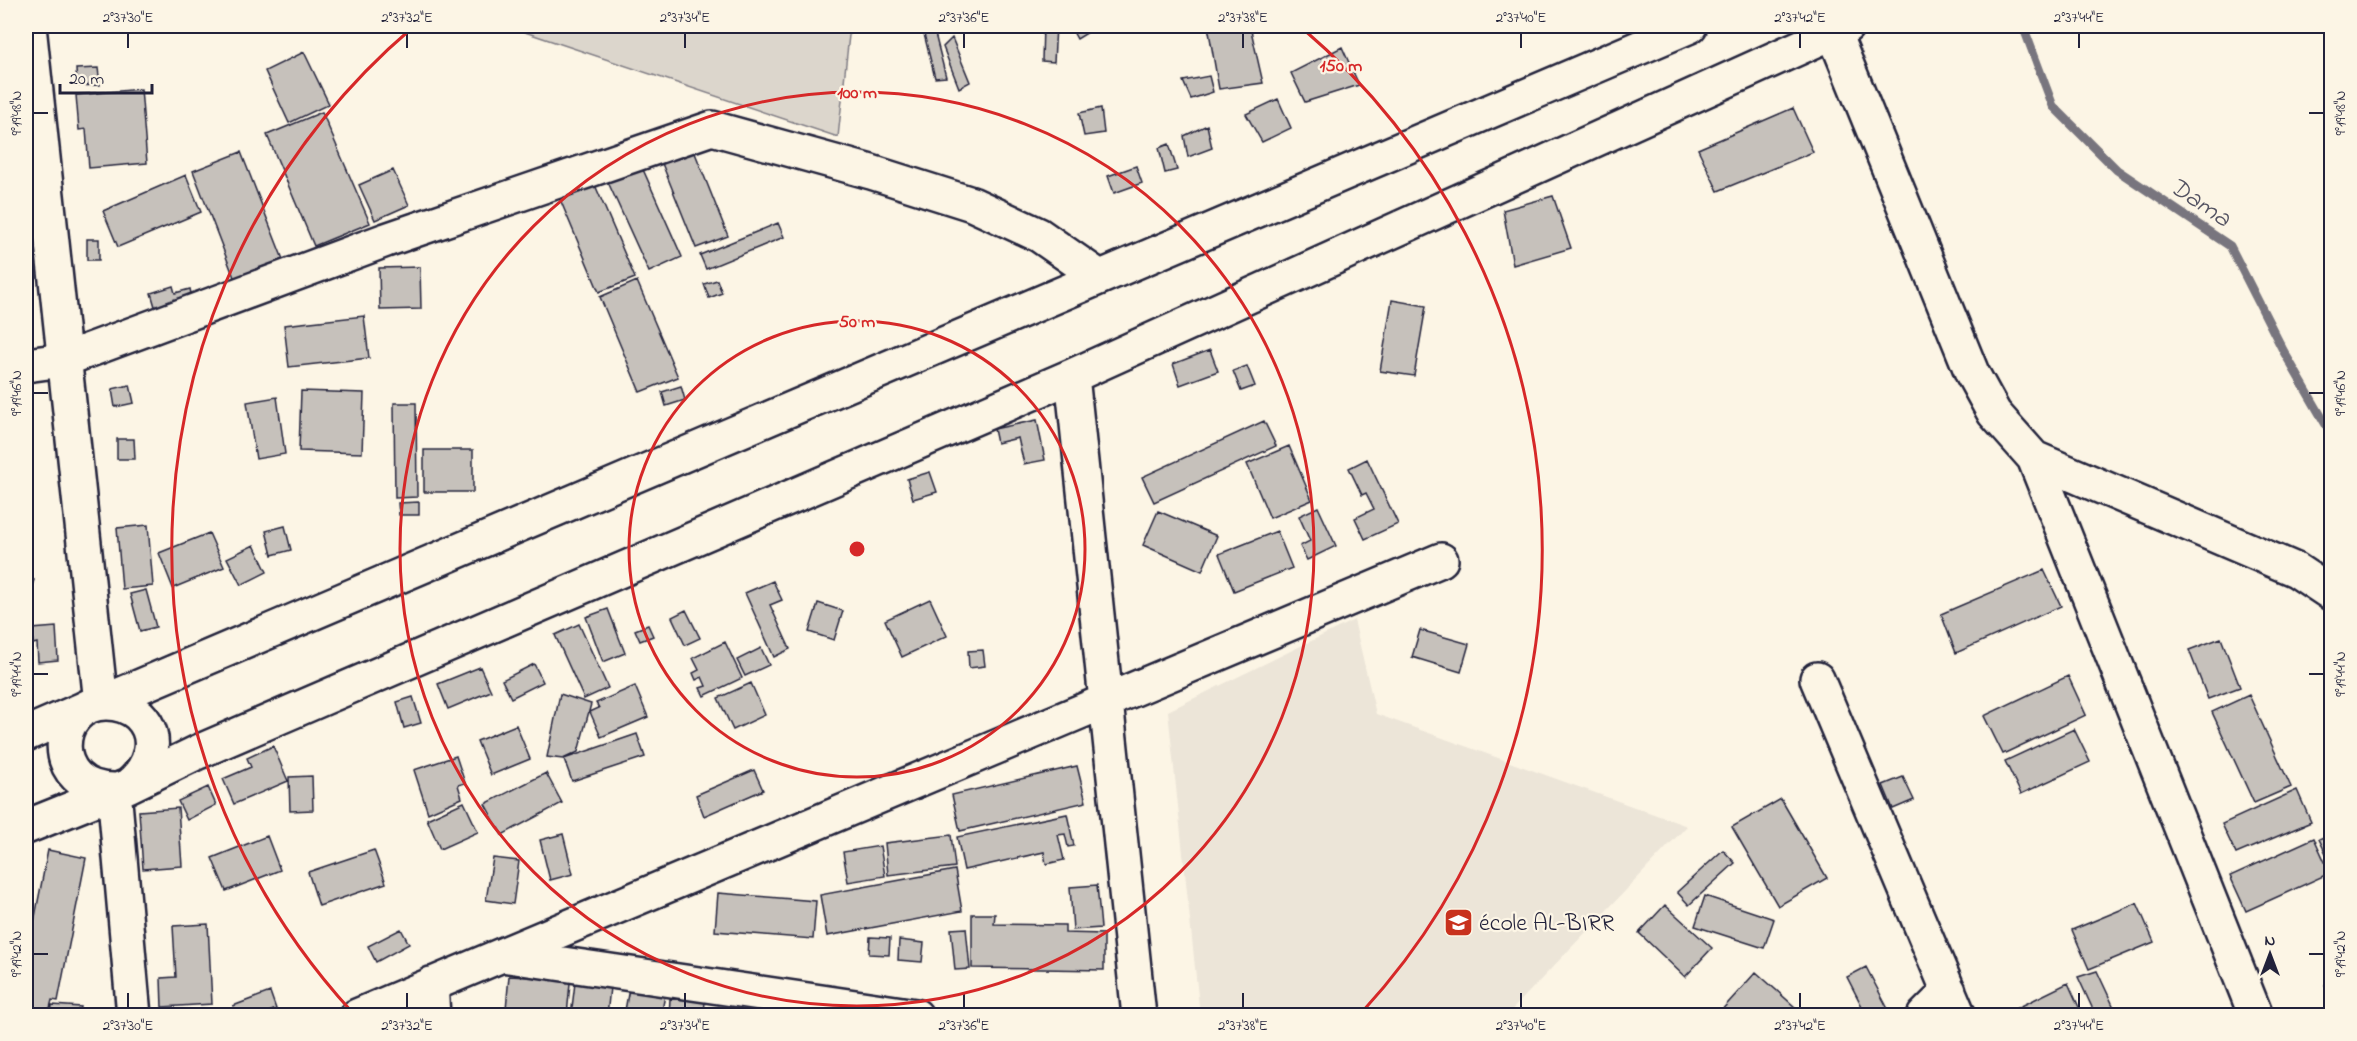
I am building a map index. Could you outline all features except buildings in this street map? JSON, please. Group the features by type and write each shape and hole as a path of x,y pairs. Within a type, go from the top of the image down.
{"street":[{"path":"29,26 39,359 94,705"},
{"path":"26,734 191,666 1098,276 1690,26"},
{"path":"26,827 121,788 198,752 1072,376 1837,27 1972,373 1994,413 2034,458 2256,1016"},
{"path":"39,359 712,128 871,172 972,204 1039,235 1098,276"},
{"path":"1072,376 1139,1016"},
{"path":"2034,458 2296,570 2331,594"},
{"path":"357,1016 432,1000 501,954 1441,560"},
{"path":"1817,679 1954,1003 1924,1016"},
{"path":"115,703 128,708 139,716 152,740 152,753 147,767 139,778 121,788 101,790 88,785 76,777 68,766 64,753 64,739 69,726 77,715 94,705 115,703"},
{"path":"121,788 134,1016"},
{"path":"501,954 916,1016"}],"shaded area":[{"path":"507,26 850,26 838,137"},
{"path":"1354,620 1376,714 1687,826 1507,1015 1200,1015 1168,711"}],"waterway":[{"name":"Dama","path":"2023,26 2053,106 2117,170 2230,246 2284,352 2332,435"}],"place":[{"name":"école AL-BIRR","path":"1458,922"}]}
